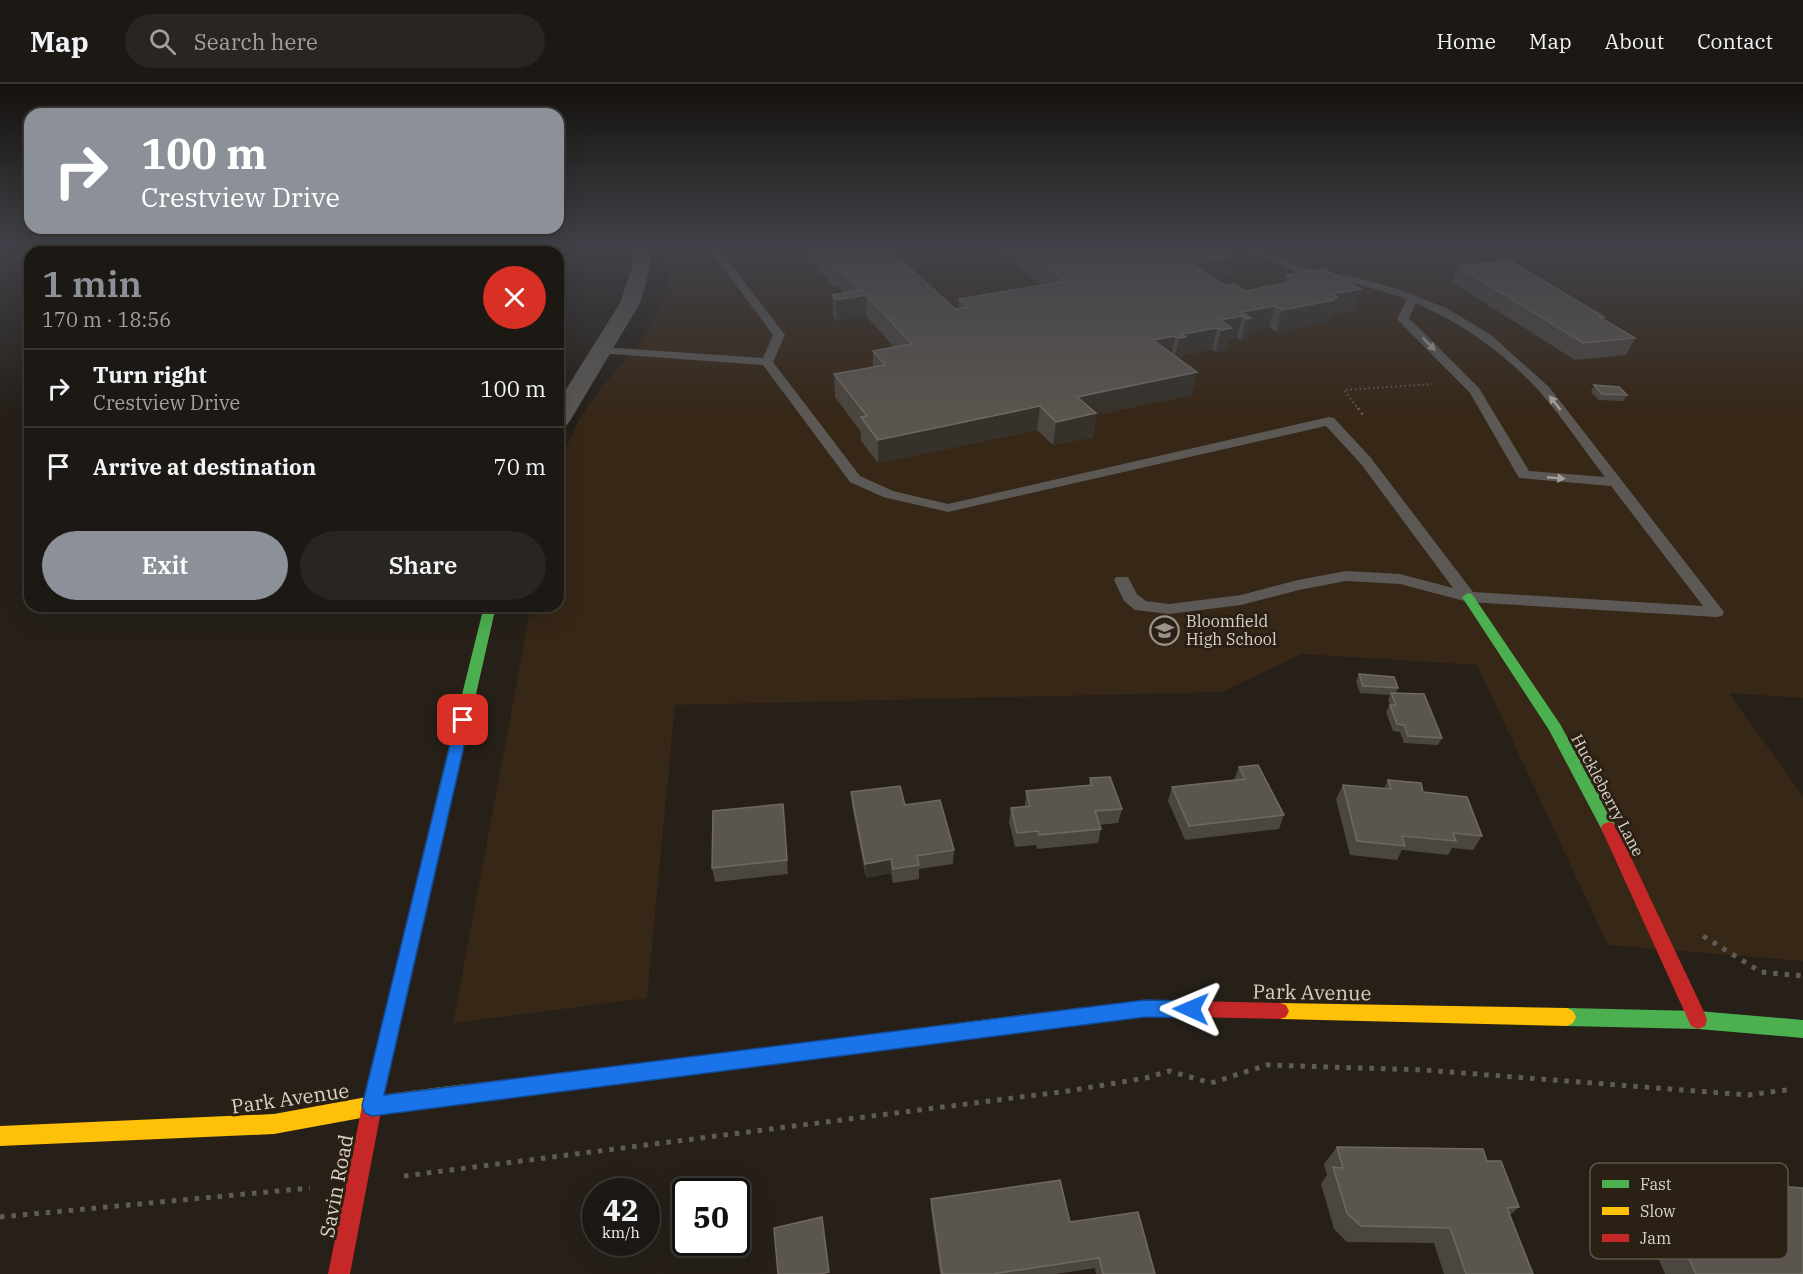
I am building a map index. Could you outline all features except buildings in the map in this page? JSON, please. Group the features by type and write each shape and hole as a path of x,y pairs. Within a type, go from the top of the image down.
{"main road":[{"name":"Huckleberry Lane","path":"1468,597 1555,729 1603,814 1698,1020"},
{"name":"Savin Road","path":"339,1274 372,1106 489,612"},
{"name":"Park Avenue","path":"0,1136 274,1124 372,1106 1145,1008 1698,1020 1803,1029"}],"street":[{"path":"564,411 630,303"}],"lane":[{"path":"755,303 779,335 766,362"},
{"path":"1411,303 1403,319 1475,391 1524,475 1616,482"},
{"path":"1122,580 1130,597 1142,606 1169,609 1241,600 1298,585 1346,576 1400,579 1468,597 1716,612 1545,390 1517,361 1485,335 1454,315 1422,303"},
{"path":"602,351 766,362 855,479 888,494 948,508 1329,421 1366,461 1468,597"}],"path":[{"path":"1761,972 1803,976"},
{"path":"0,1217 357,1182 1068,1091 1146,1078 1169,1071 1211,1083 1267,1065 1424,1070 1748,1095 1793,1089"}],"shaded area":[{"name":"Bloomfield High School","path":"662,303 1803,303 1803,698 1729,693 1803,796 1803,961 1608,945 1477,665 1302,654 1222,692 675,705 647,998 453,1023 530,612 564,612 564,452 582,414 604,384 641,342"}],"traffic: fast":[{"path":"1468,597 1555,728 1609,828"},
{"path":"446,791 489,612"},
{"path":"1567,1017 1698,1020 1803,1029"},
{"path":"722,1062 1027,1023"}],"traffic: slow":[{"path":"1280,1011 1567,1017"},
{"path":"0,1136 274,1124 372,1106 466,1094"}],"traffic: jam":[{"path":"339,1274 372,1106 446,791"},
{"path":"1609,828 1698,1020"},
{"path":"1027,1023 1145,1008 1280,1011"},
{"path":"466,1094 722,1062"}],"place":[{"name":"Bloomfield High School","path":"1165,630"}],"route":[{"path":"463,720 372,1106 1145,1008 1191,1009"}]}
